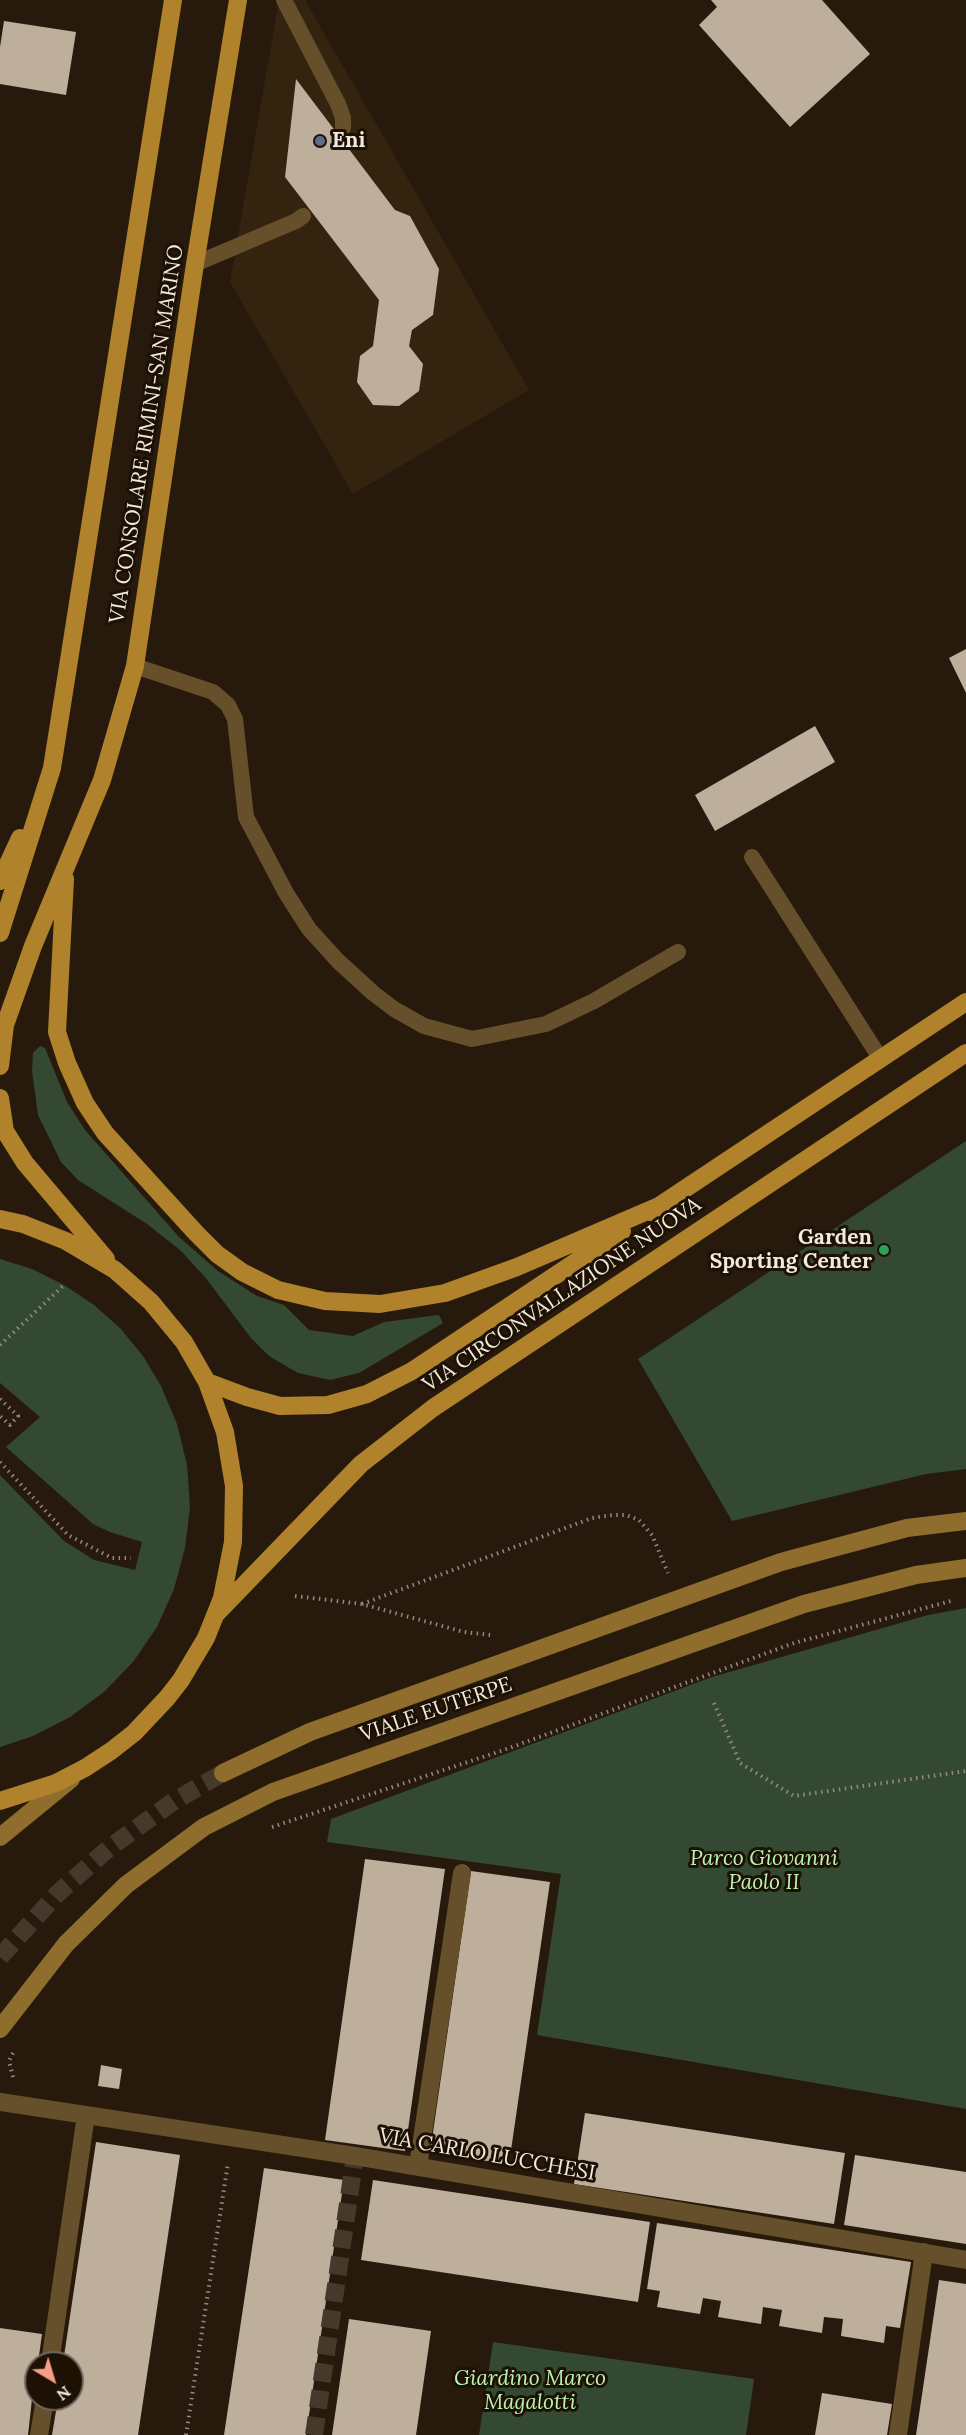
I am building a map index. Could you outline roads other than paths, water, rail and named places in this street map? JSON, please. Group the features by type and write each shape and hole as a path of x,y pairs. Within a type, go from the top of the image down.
{"main road":[{"name":"VIA CONSOLARE RIMINI-SAN MARINO","path":"0,933 52,768 173,0"},
{"name":"VIA CONSOLARE RIMINI-SAN MARINO","path":"0,1066 4,1025 102,780 135,666 195,264 238,0"},
{"name":"VIA CONSOLARE RIMINI-SAN MARINO","path":"0,881 52,768"},
{"name":"VIA CONSOLARE RIMINI-SAN MARINO","path":"66,866 57,1032 67,1063 85,1103 105,1133 196,1233 217,1254 242,1272 278,1290 325,1301 380,1304 445,1293 517,1267 658,1206"},
{"name":"VIA CIRCONVALLAZIONE NUOVA","path":"207,1382 280,1406 328,1405 367,1394 412,1371 966,1002"},
{"name":"VIA CIRCONVALLAZIONE NUOVA","path":"216,1614 361,1464 433,1408 966,1053"},
{"path":"0,1098 5,1131 25,1163 115,1270"},
{"name":"VIA CIRCONVALLAZIONE NUOVA","path":"0,1219 23,1224 66,1240 115,1270 151,1302 184,1342 207,1382 225,1432 234,1486 233,1542 229,1569 216,1614 194,1660 168,1698 134,1733 85,1768 56,1783 0,1801"},
{"name":"VIALE EUTERPE","path":"224,1773 310,1732 781,1562 906,1528 966,1521"},
{"name":"VIALE EUTERPE","path":"0,2030 66,1944 126,1885 204,1827 273,1792 804,1604 916,1575 966,1568"},
{"path":"0,1837 85,1768"}],"street":[{"path":"418,2166 462,1873"},
{"name":"VIA CARLO LUCCHESI","path":"0,2102 418,2166 966,2260"},
{"path":"52,2351 86,2115"},
{"path":"898,2435 924,2252"},
{"path":"39,2435 43,2411"}],"lane":[{"path":"284,0 338,104 343,118 343,128"},
{"path":"195,264 303,216"},
{"path":"135,666 213,692 228,705 235,719 246,817 286,893 309,929 338,961 394,1009 424,1026 472,1039 546,1024 594,1001 678,952"},
{"path":"753,856 880,1058"}],"tunnel":[{"path":"0,1957 57,1894 109,1848 174,1801 223,1773"},
{"path":"314,2435 355,2156"}],"place":[{"name":"Eni","path":"320,141"},
{"name":"Garden Sporting Center","path":"884,1250"}],"park label":[{"name":"Parco Giovanni Paolo II","path":"764,1871"},
{"name":"Giardino Marco Magalotti","path":"530,2391"}]}
